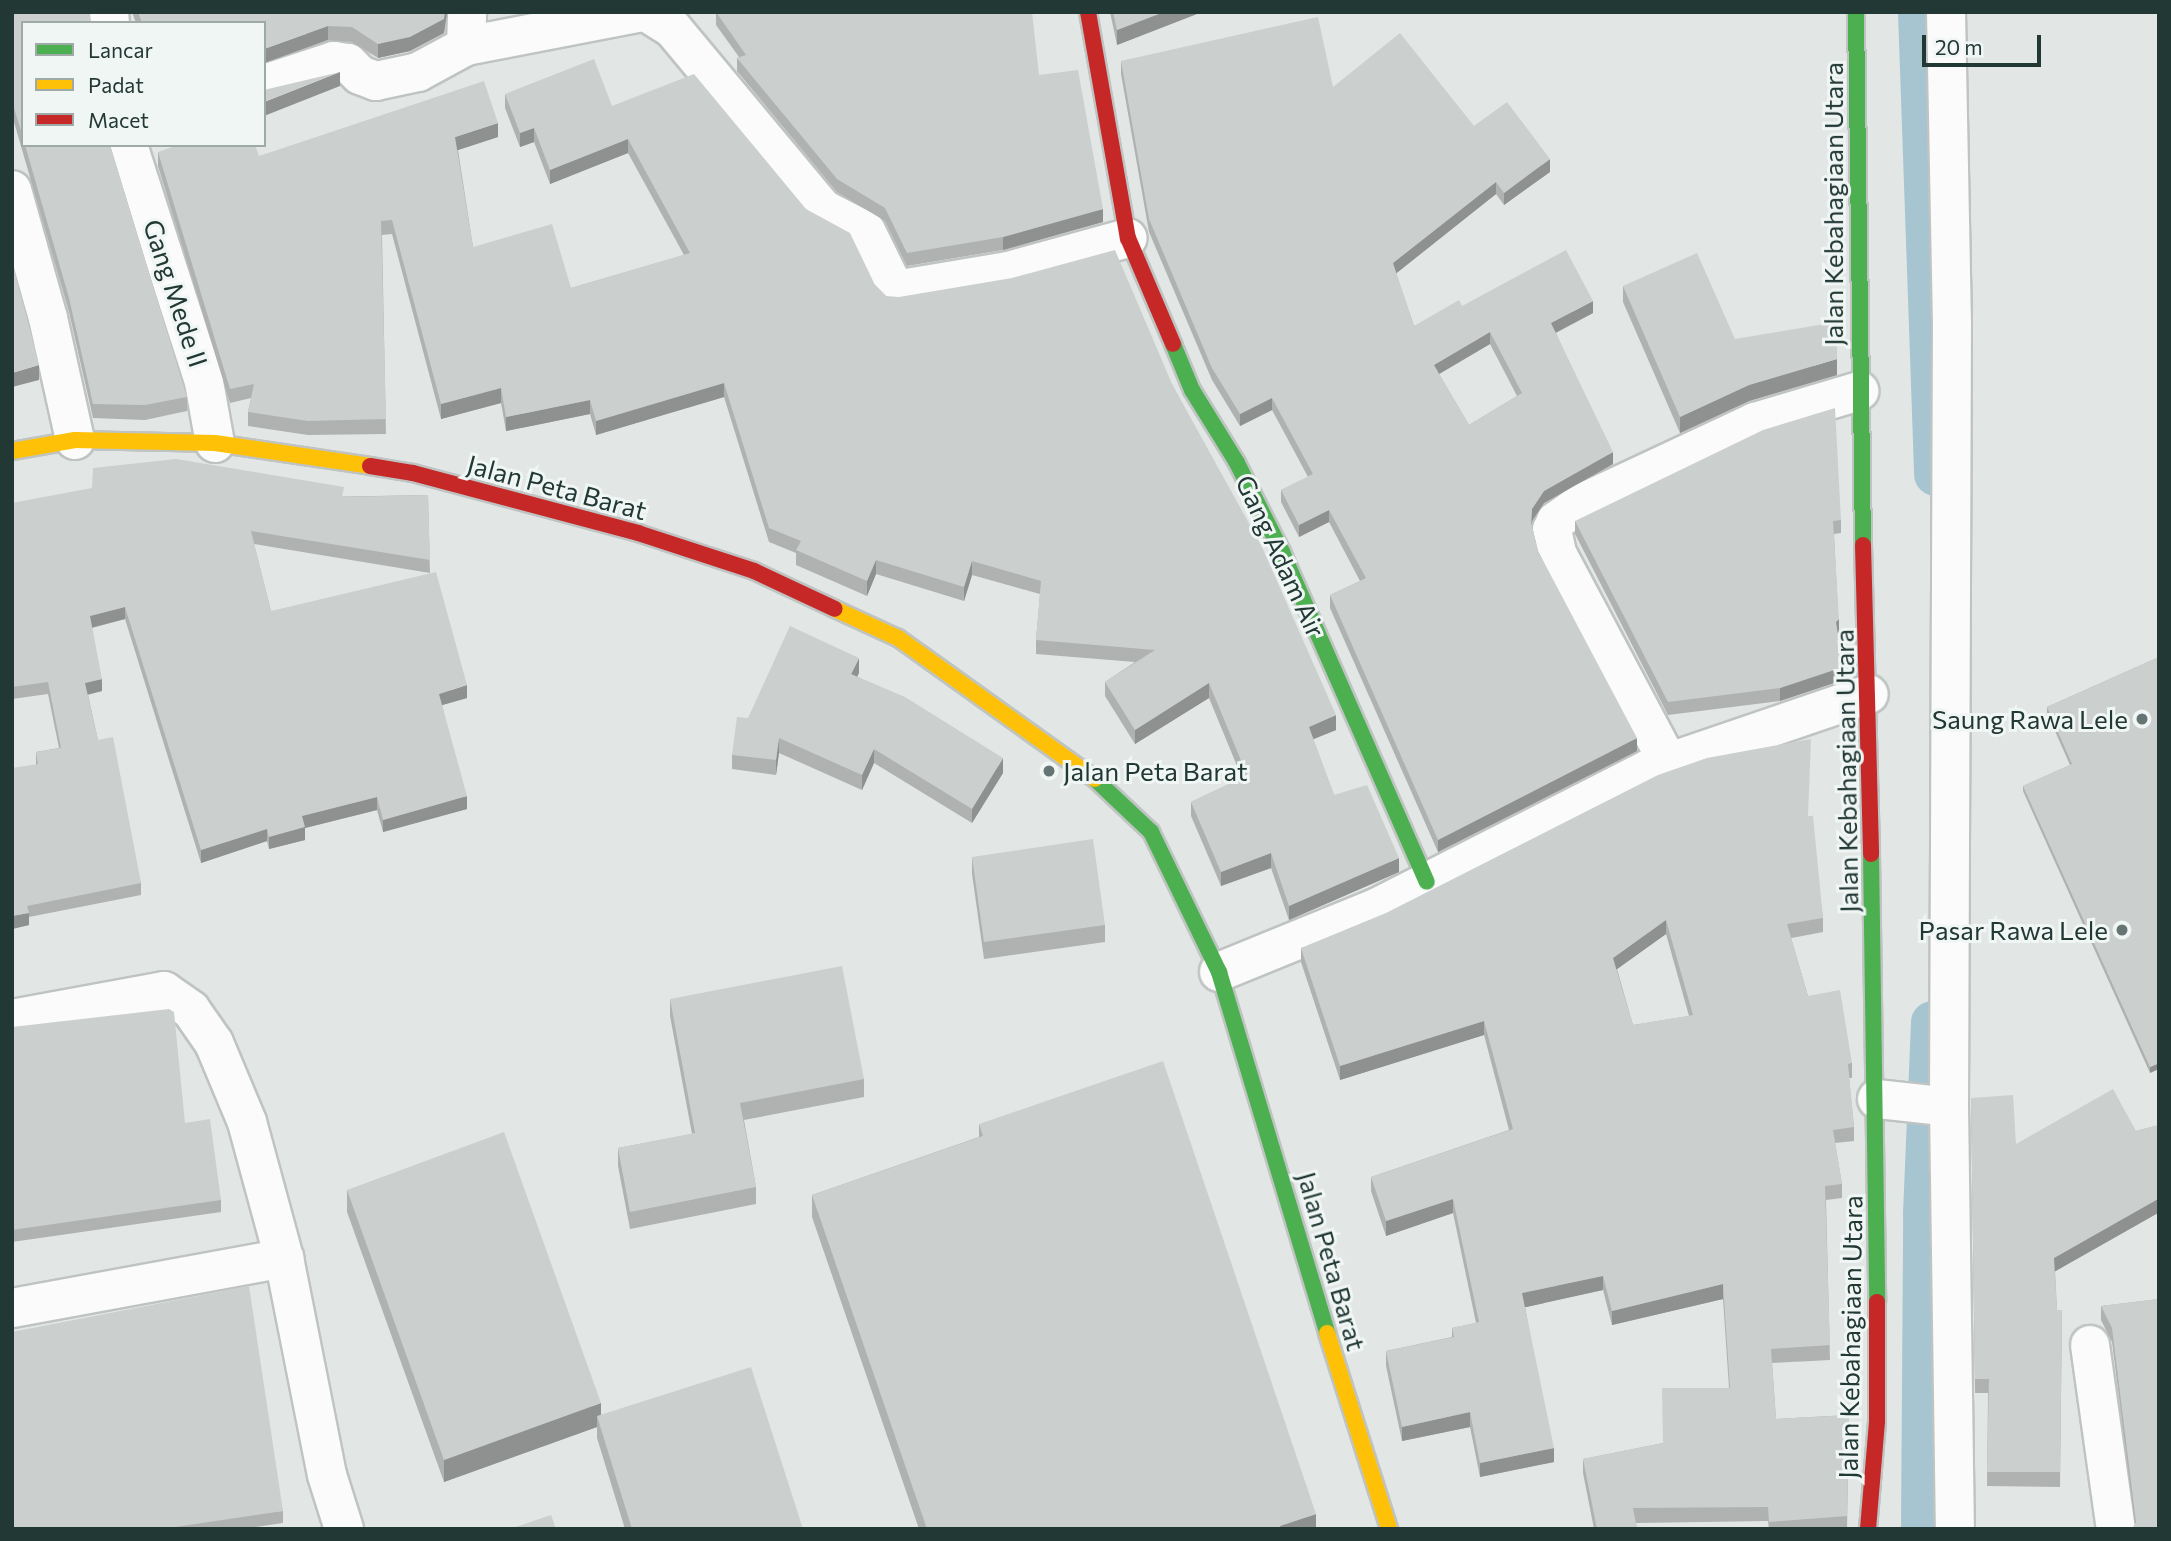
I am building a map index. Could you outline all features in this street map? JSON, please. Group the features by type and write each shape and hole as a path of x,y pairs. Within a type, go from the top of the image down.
{"street":[{"path":"266,83 334,61 348,63 360,75 376,81 418,72 467,29 645,12 673,29 823,209 866,231 895,290 1008,271 1128,238"},
{"name":"Gang Adam Air","path":"1088,12 1128,238 1192,390 1237,463 1282,552 1427,882"},
{"name":"Jalan Kebahagiaan Utara","path":"1856,12 1859,391 1882,1100 1877,1421 1868,1529"},
{"path":"1946,12 1952,324 1946,1107 1955,1529"},
{"name":"Gang Mede II","path":"129,147 204,382 215,443"},
{"path":"12,190 48,318 75,440"},
{"path":"1669,764 1557,553 1552,530 1556,521 1582,503 1755,422 1859,391"},
{"name":"Jalan Peta Barat","path":"12,450 75,440 215,443 413,473 638,533 754,571 898,638 1105,786 1151,832 1219,972 1373,1489 1389,1529"},
{"path":"1219,972 1427,882 1507,838 1648,769 1869,694"},
{"path":"12,1019 164,991 191,1010 214,1043 247,1122 284,1258 327,1475 344,1529"},
{"path":"1882,1100 1946,1107"},
{"path":"12,1308 284,1258"},
{"path":"2090,1345 2116,1529"}],"building":[{"path":"12,12 89,12 91,21 21,21 21,131 12,108"},
{"path":"138,12 445,12 444,19 410,37 378,44 352,27 328,26 266,48 266,21 141,21"},
{"path":"716,12 1032,12 1039,75 1078,70 1103,209 1003,237 907,253 885,208 837,179 737,58 746,55"},
{"path":"1113,12 1164,12 1117,30"},
{"path":"1318,17 1333,87 1400,33 1474,126 1507,102 1550,159 1504,193 1496,182 1393,263 1414,326 1459,300 1462,306 1566,250 1593,301 1551,323 1613,452 1544,491 1532,509 1531,522 1538,551 1637,738 1438,840 1330,595 1366,578 1329,510 1299,525 1281,490 1313,474 1272,398 1240,414 1212,368 1149,219 1121,61","holes":["1490,332 1522,393 1469,425 1434,365"]},
{"path":"594,59 612,106 694,74 806,209 850,233 875,285 886,296 899,297 1012,278 1115,250 1172,384 1262,547 1336,715 1309,727 1334,795 1367,785 1399,858 1289,906 1271,853 1221,872 1191,802 1247,775 1209,683 1135,730 1105,682 1155,650 1036,640 1041,581 972,561 964,587 876,560 867,581 796,550 801,541 769,528 724,383 596,421 590,400 506,417 501,388 441,404 392,220 381,221 386,419 308,421 248,412 254,384 230,389 158,152 172,147 256,147 259,156 484,81 498,123 455,137 473,247 552,224 571,288 690,253 628,139 550,170 534,128 520,133 505,94"},
{"path":"340,72 266,101 266,90"},
{"path":"26,147 111,147 187,397 145,405 93,404 69,298"},
{"path":"1697,253 1735,339 1837,322 1837,359 1749,385 1680,417 1623,286"},
{"path":"12,262 39,365 12,373"},
{"path":"1835,408 1841,520 1833,521 1839,619 1836,622 1843,667 1780,688 1668,702 1575,521 1763,430"},
{"path":"176,459 344,487 342,497 428,495 430,560 251,531 271,611 436,572 467,685 439,694 467,796 383,820 377,797 302,816 305,827 269,837 267,829 201,850 125,607 90,616 102,679 85,683 98,740 113,737 141,883 27,906 29,913 12,916 12,768 38,764 36,752 61,748 48,682 12,687 12,503 92,488 93,468"},
{"path":"790,626 859,658 851,674 905,697 1003,758 972,809 874,749 862,775 779,738 776,760 732,755 737,717 748,718"},
{"name":"Pasar Rawa Lele","path":"2159,657 2159,1063 2150,1067 2023,786 2072,764 2047,707"},
{"path":"1811,739 1808,816 1813,816 1823,918 1787,924 1808,996 1840,990 1852,1063 1848,1064 1854,1127 1833,1130 1842,1184 1825,1186 1830,1345 1771,1349 1776,1419 1849,1415 1847,1516 1769,1522 1768,1507 1633,1508 1637,1529 1597,1529 1583,1459 1663,1443 1662,1388 1730,1388 1723,1284 1612,1311 1603,1276 1522,1293 1554,1448 1480,1463 1470,1412 1402,1427 1386,1351 1454,1337 1452,1328 1479,1322 1453,1199 1386,1221 1371,1177 1513,1129 1484,1021 1340,1066 1301,948 1386,913 1658,775 1707,758","holes":["1666,920 1693,1015 1633,1025 1613,958"]},
{"path":"1093,839 1105,925 984,942 972,857"},
{"path":"842,966 864,1079 740,1103 756,1187 630,1212 618,1148 695,1133 670,999"},
{"path":"169,1009 174,1012 185,1123 210,1119 221,1200 12,1230 12,1027"},
{"path":"1163,1061 1316,1514 1280,1526 1281,1529 927,1529 812,1195 983,1136 979,1124"},
{"path":"2113,1089 2136,1131 2159,1125 2159,1203 2158,1199 2054,1258 2057,1310 2062,1310 2060,1472 1987,1472 1989,1379 1975,1379 1971,1098 2013,1095 2016,1144"},
{"path":"504,1132 601,1403 444,1460 347,1190"},
{"path":"249,1286 283,1511 162,1529 12,1529 12,1332"},
{"path":"2159,1299 2159,1529 2132,1529 2136,1522 2112,1328 2101,1306"},
{"path":"751,1367 803,1529 632,1529 597,1416"},
{"path":"551,1515 556,1529 510,1529"}],"waterway":[{"path":"1919,12 1935,475"},
{"path":"1922,1529 1924,1214 1932,1022"}],"traffic: fast":[{"path":"1856,12 1863,545"},
{"path":"1173,344 1192,390 1237,463 1282,552 1427,882"},
{"path":"1095,779 1151,832 1219,972 1327,1333"},
{"path":"1871,854 1877,1302"}],"traffic: slow":[{"path":"12,451 75,440 215,443 370,466"},
{"path":"835,609 898,638 1095,779"},
{"path":"1327,1333 1389,1529"}],"traffic: jam":[{"path":"1088,12 1128,238 1173,344"},
{"path":"370,466 413,473 638,533 754,571 835,609"},
{"path":"1863,545 1871,854"},
{"path":"1868,1529 1877,1421 1877,1302"}],"place":[{"name":"Saung Rawa Lele","path":"2142,719"},
{"name":"Jalan Peta Barat","path":"1049,771"},
{"name":"Pasar Rawa Lele","path":"2122,930"}]}
